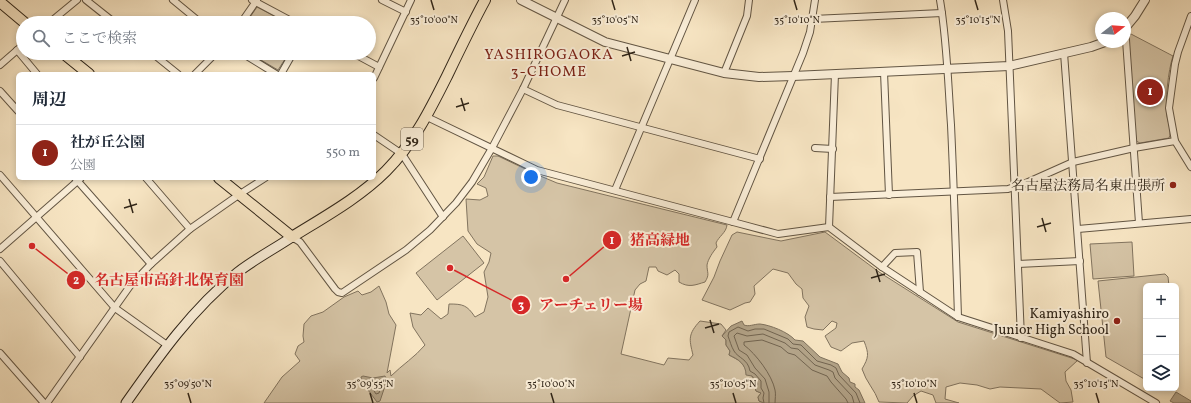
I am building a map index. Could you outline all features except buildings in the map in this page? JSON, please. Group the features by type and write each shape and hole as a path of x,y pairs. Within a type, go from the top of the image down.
{"main road":[{"name":"59","path":"292,238 351,200 387,171 402,154 427,117 485,0"},
{"path":"0,2 17,16"},
{"path":"72,60 87,72"},
{"path":"126,403 167,345 210,297 233,276 292,238 222,180"}],"street":[{"path":"57,16 78,0"},
{"path":"86,0 106,16"},
{"path":"173,0 192,16"},
{"path":"382,0 406,12"},
{"path":"376,74 411,0"},
{"path":"521,0 605,42 724,73 759,77 1009,66 1095,46"},
{"path":"292,238 300,242 335,289 342,293 406,250 430,230 456,203 472,182 492,148 523,89 565,0"},
{"path":"724,73 747,16 750,0"},
{"path":"733,222 793,76 804,53 813,19 815,0"},
{"path":"940,0 948,69 958,317"},
{"path":"1003,0 1008,31 1021,338"},
{"path":"1131,21 1145,0"},
{"path":"245,16 255,1 282,16"},
{"path":"615,190 671,59 693,1"},
{"path":"813,19 942,13"},
{"path":"1191,16 1178,52 1171,86 1169,108 1175,140 1191,166"},
{"path":"1127,48 1139,223"},
{"path":"0,65 16,51"},
{"path":"1064,54 1087,363"},
{"path":"25,60 35,72"},
{"path":"161,60 176,72"},
{"path":"197,72 209,60"},
{"path":"253,60 273,72"},
{"path":"281,72 289,60"},
{"path":"366,60 379,67"},
{"path":"884,72 890,195"},
{"path":"829,227 835,74"},
{"path":"523,89 557,105 760,159"},
{"path":"0,91 16,109"},
{"path":"427,117 537,170 778,234 829,227 882,267 958,317 1073,354 1156,403"},
{"path":"376,136 402,154 443,217"},
{"path":"830,197 954,192 1015,187 1073,162 1175,140"},
{"path":"815,148 832,149"},
{"path":"0,175 115,308 167,345"},
{"path":"0,249 77,180"},
{"path":"79,180 151,264"},
{"path":"148,180 190,229"},
{"path":"48,403 130,286 151,264 190,229 262,180"},
{"path":"1078,229 1191,219"},
{"path":"882,267 895,253 917,252 920,292"},
{"path":"0,261 80,357"},
{"path":"1018,264 1080,261"},
{"path":"0,353 44,403"}],"shaded area":[{"path":"257,7 274,16 251,16"},
{"path":"1131,34 1173,56 1168,78 1166,110 1170,130 1169,138 1140,143 1136,141 1129,48 1131,48"},
{"path":"261,60 284,60 278,70"},
{"path":"493,156 498,156 557,183 727,225 716,243 717,247 708,260 708,275 705,282 686,285 679,282 679,274 675,270 667,275 658,271 656,267 649,267 646,281 640,284 635,290 621,354 664,365 668,358 689,360 693,355 690,341 691,333 700,321 721,324 726,330 722,336 726,340 726,345 730,351 729,355 740,361 758,384 755,388 756,391 761,393 758,397 759,401 764,403 264,403 282,377 300,361 295,354 298,346 304,342 304,324 311,316 323,312 344,297 358,291 362,295 371,292 379,286 386,302 389,314 396,325 387,373 390,370 391,376 425,345 413,327 410,313 421,315 428,308 441,319 448,314 449,304 464,306 470,310 475,317 484,312 488,297 484,272 489,262 491,253 477,244 468,231 466,199 480,200 488,196 486,188 477,184 484,177"},
{"path":"737,232 781,241 825,232 879,272 958,322 1078,360 1065,372 1066,381 1071,390 1073,402 1060,403 1041,389 1000,387 990,389 977,385 960,383 946,387 945,399 959,403 936,403 933,395 921,391 913,396 907,403 879,402 862,369 868,355 864,341 852,343 841,351 831,347 825,336 836,328 837,323 832,321 823,330 807,327 805,317 809,306 803,298 802,289 796,284 788,273 773,269 754,286 755,294 750,302 730,310 702,300 714,277 732,235"},
{"path":"463,236 484,263 437,300 416,273"},
{"path":"1132,242 1134,276 1093,279 1090,244"},
{"path":"1165,274 1168,277 1169,283 1143,283 1143,378 1106,357 1098,281"}],"water":[{"path":"742,321 746,326 760,324 779,329 795,340 803,341 820,357 838,364 842,372 849,378 850,382 855,384 855,387 859,390 865,403 764,403 759,401 758,397 761,393 756,391 755,388 758,384 752,376 746,375 745,368 741,362 729,355 730,351 726,345 726,340 722,336 731,326"},
{"path":"385,376 387,380 380,401 377,402 362,382 361,377 373,378"},
{"path":"1176,392 1191,401 1191,403 1174,403 1170,401"}],"place":[{"name":"社が丘公園","path":"1150,92"},
{"name":"名古屋法務局名東出張所","path":"1173,185"},
{"name":"名古屋市高針北保育園","path":"32,246"},
{"name":"アーチェリー場","path":"450,268"},
{"name":"猪高緑地","path":"566,279"},
{"name":"Kamiyashiro Junior High School","path":"1117,321"}],"district":[{"name":"YASHIROGAOKA 3-CHOME","path":"549,62"}]}
